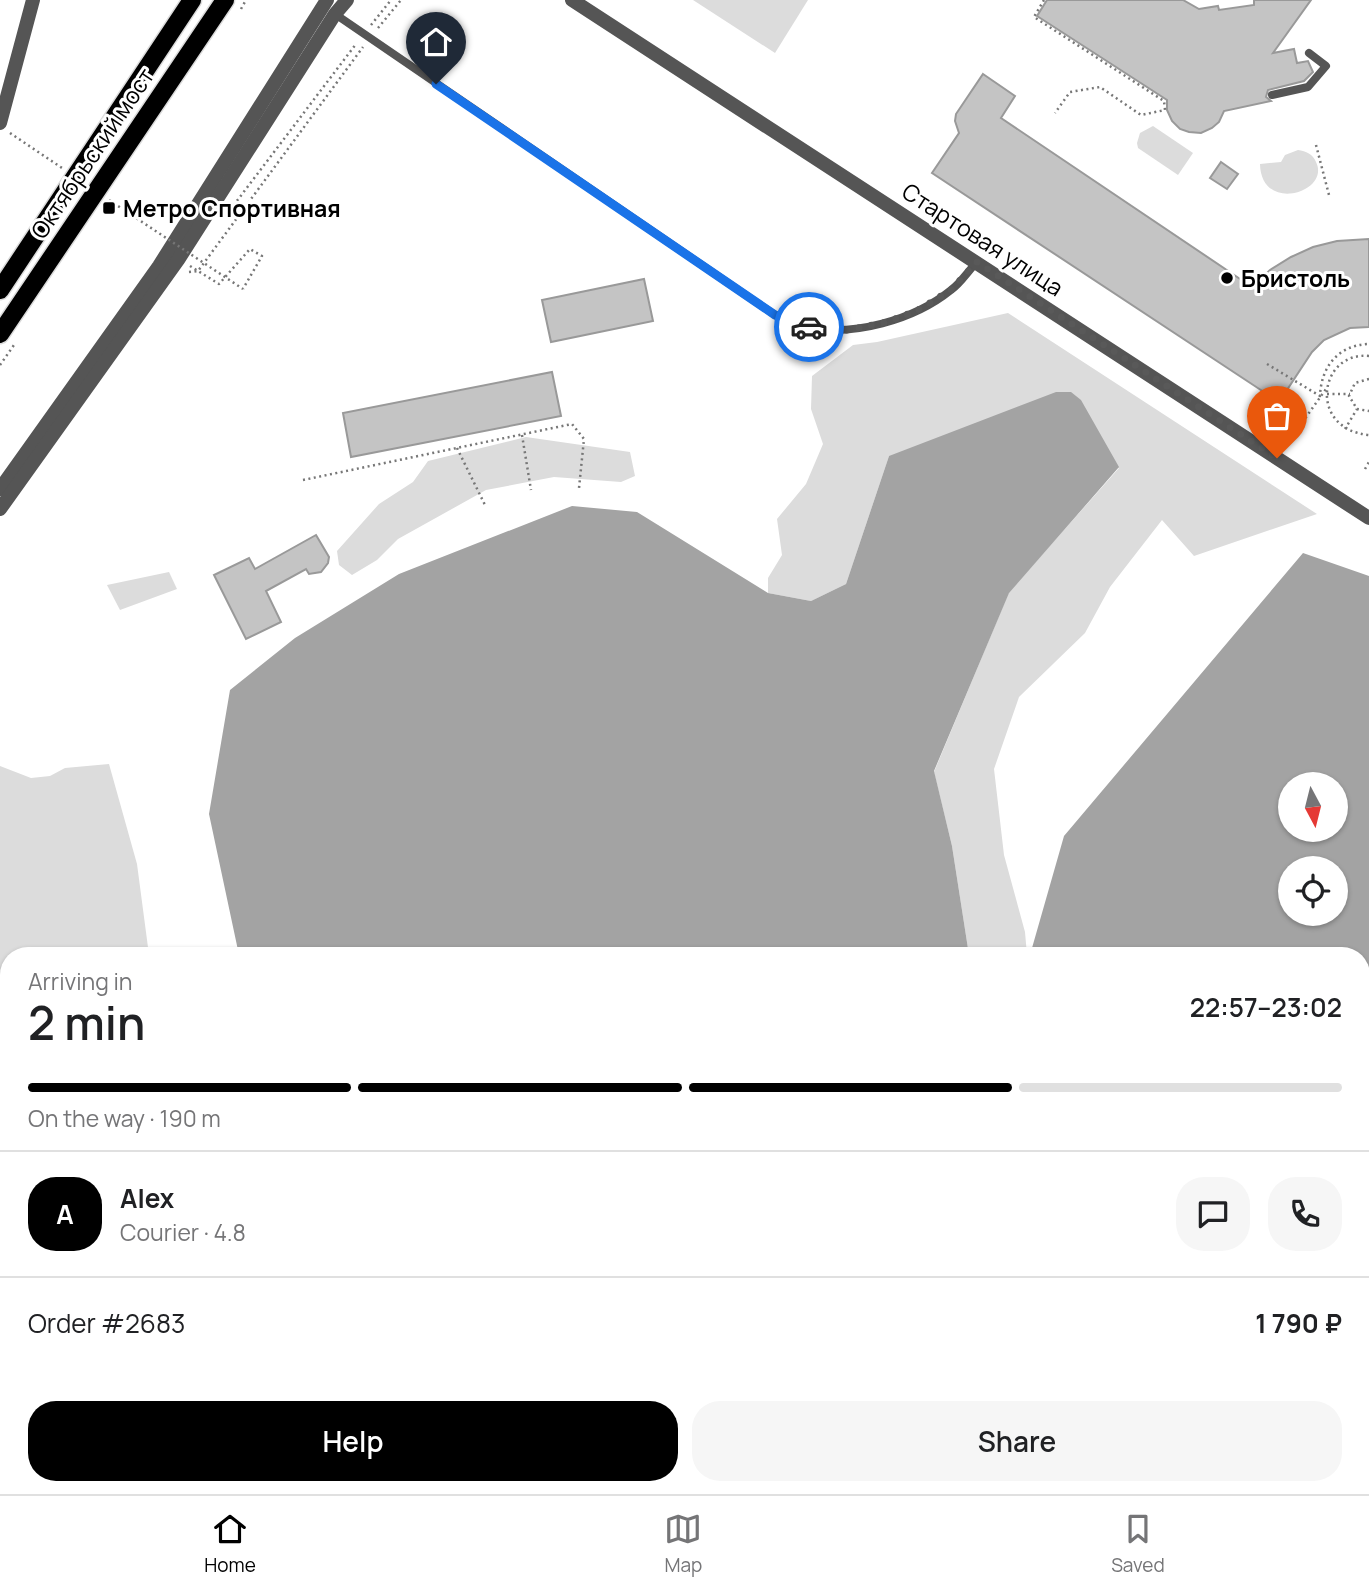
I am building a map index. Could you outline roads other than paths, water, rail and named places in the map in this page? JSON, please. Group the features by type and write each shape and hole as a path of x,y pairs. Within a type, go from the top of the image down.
{"main road":[{"name":"Октябрьский мост","path":"0,290 191,0"},
{"name":"Октябрьский мост","path":"0,334 225,0"}],"street":[{"path":"5,128 33,0"},
{"path":"0,489 159,266 327,0"},
{"path":"0,509 178,260 335,14 347,0"},
{"name":"Стартовая улица","path":"572,0 1369,518"}],"lane":[{"path":"335,14 775,315 806,327 847,330 888,322 920,309 951,290 977,262"},
{"path":"1272,95 1308,87 1326,66 1309,53"}],"place":[{"name":"Метро Спортивная","path":"109,208"},
{"name":"Бристоль","path":"1227,278"}]}
